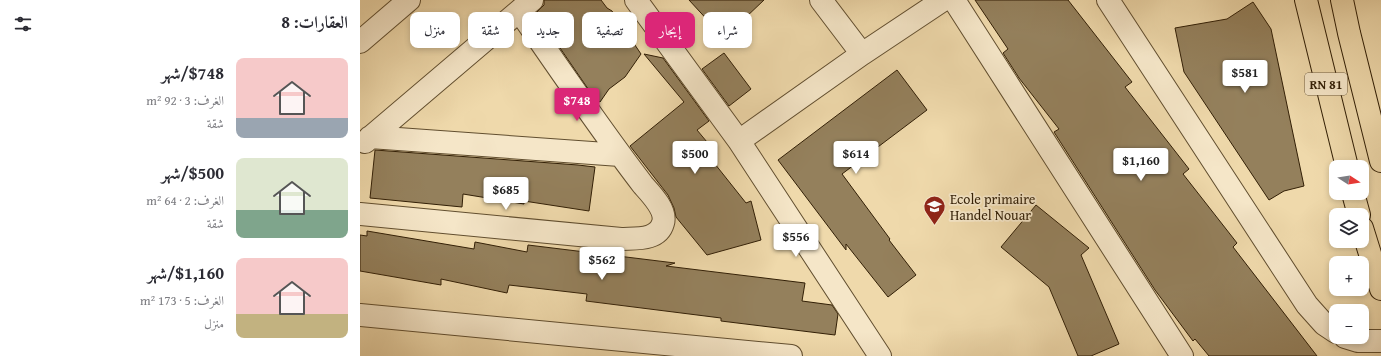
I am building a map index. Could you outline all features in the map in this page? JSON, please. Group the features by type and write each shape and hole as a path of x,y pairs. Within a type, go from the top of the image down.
{"main road":[{"name":"RN 81","path":"1306,0 1345,160"},
{"name":"RN 81","path":"1342,0 1381,161"},
{"path":"1368,248 1381,289"}],"street":[{"path":"360,42 409,0"},
{"path":"636,0 739,141 880,356"},
{"path":"821,0 862,54"},
{"path":"739,141 862,54 943,0"},
{"path":"954,0 1182,356"},
{"path":"1108,0 1307,305 1324,324 1329,327"},
{"path":"360,214 621,239 649,237 658,233 663,223 664,215 658,204 620,155 526,6 365,142"},
{"path":"365,142 620,155"},
{"path":"360,315 791,356"},
{"path":"1369,342 1381,342"}],"building":[{"path":"544,0 601,0 607,8 613,12 582,12 582,48 637,48 641,54 625,77 609,89 600,102 595,99 560,48 574,48 574,12 537,12 544,5"},
{"path":"689,0 764,0 751,12 703,12 703,15"},
{"path":"975,0 1068,0 1132,82 1125,87 1189,169 1183,174 1237,243 1233,247 1317,356 1209,356 1195,339 1193,341 1155,290 1054,132 1059,129 1019,78 1003,53 1008,49"},
{"path":"1253,2 1271,29 1304,186 1284,191 1269,200 1184,72 1175,28 1227,19"},
{"path":"724,53 751,89 729,106 702,69"},
{"path":"644,54 663,58 709,121 697,130 717,154 711,159 746,203 751,201 761,240 707,255 676,217 668,195 630,146 684,102"},
{"path":"897,70 927,110 842,174 916,275 888,297 846,244 846,250 778,160"},
{"path":"375,150 595,167 589,211 524,201 524,204 463,194 462,207 370,198"},
{"path":"1036,205 1089,248 1081,255 1119,344 1091,356 1078,356 1049,287 1001,247"},
{"path":"367,231 474,249 475,242 527,252 528,245 675,263 666,266 805,283 802,301 832,305 838,314 835,335 721,321 721,318 586,301 587,294 509,285 507,293 441,279 441,285 360,271 360,235 367,236"}],"place":[{"name":"Ecole primaire Handel Nouar","path":"935,226"}]}
